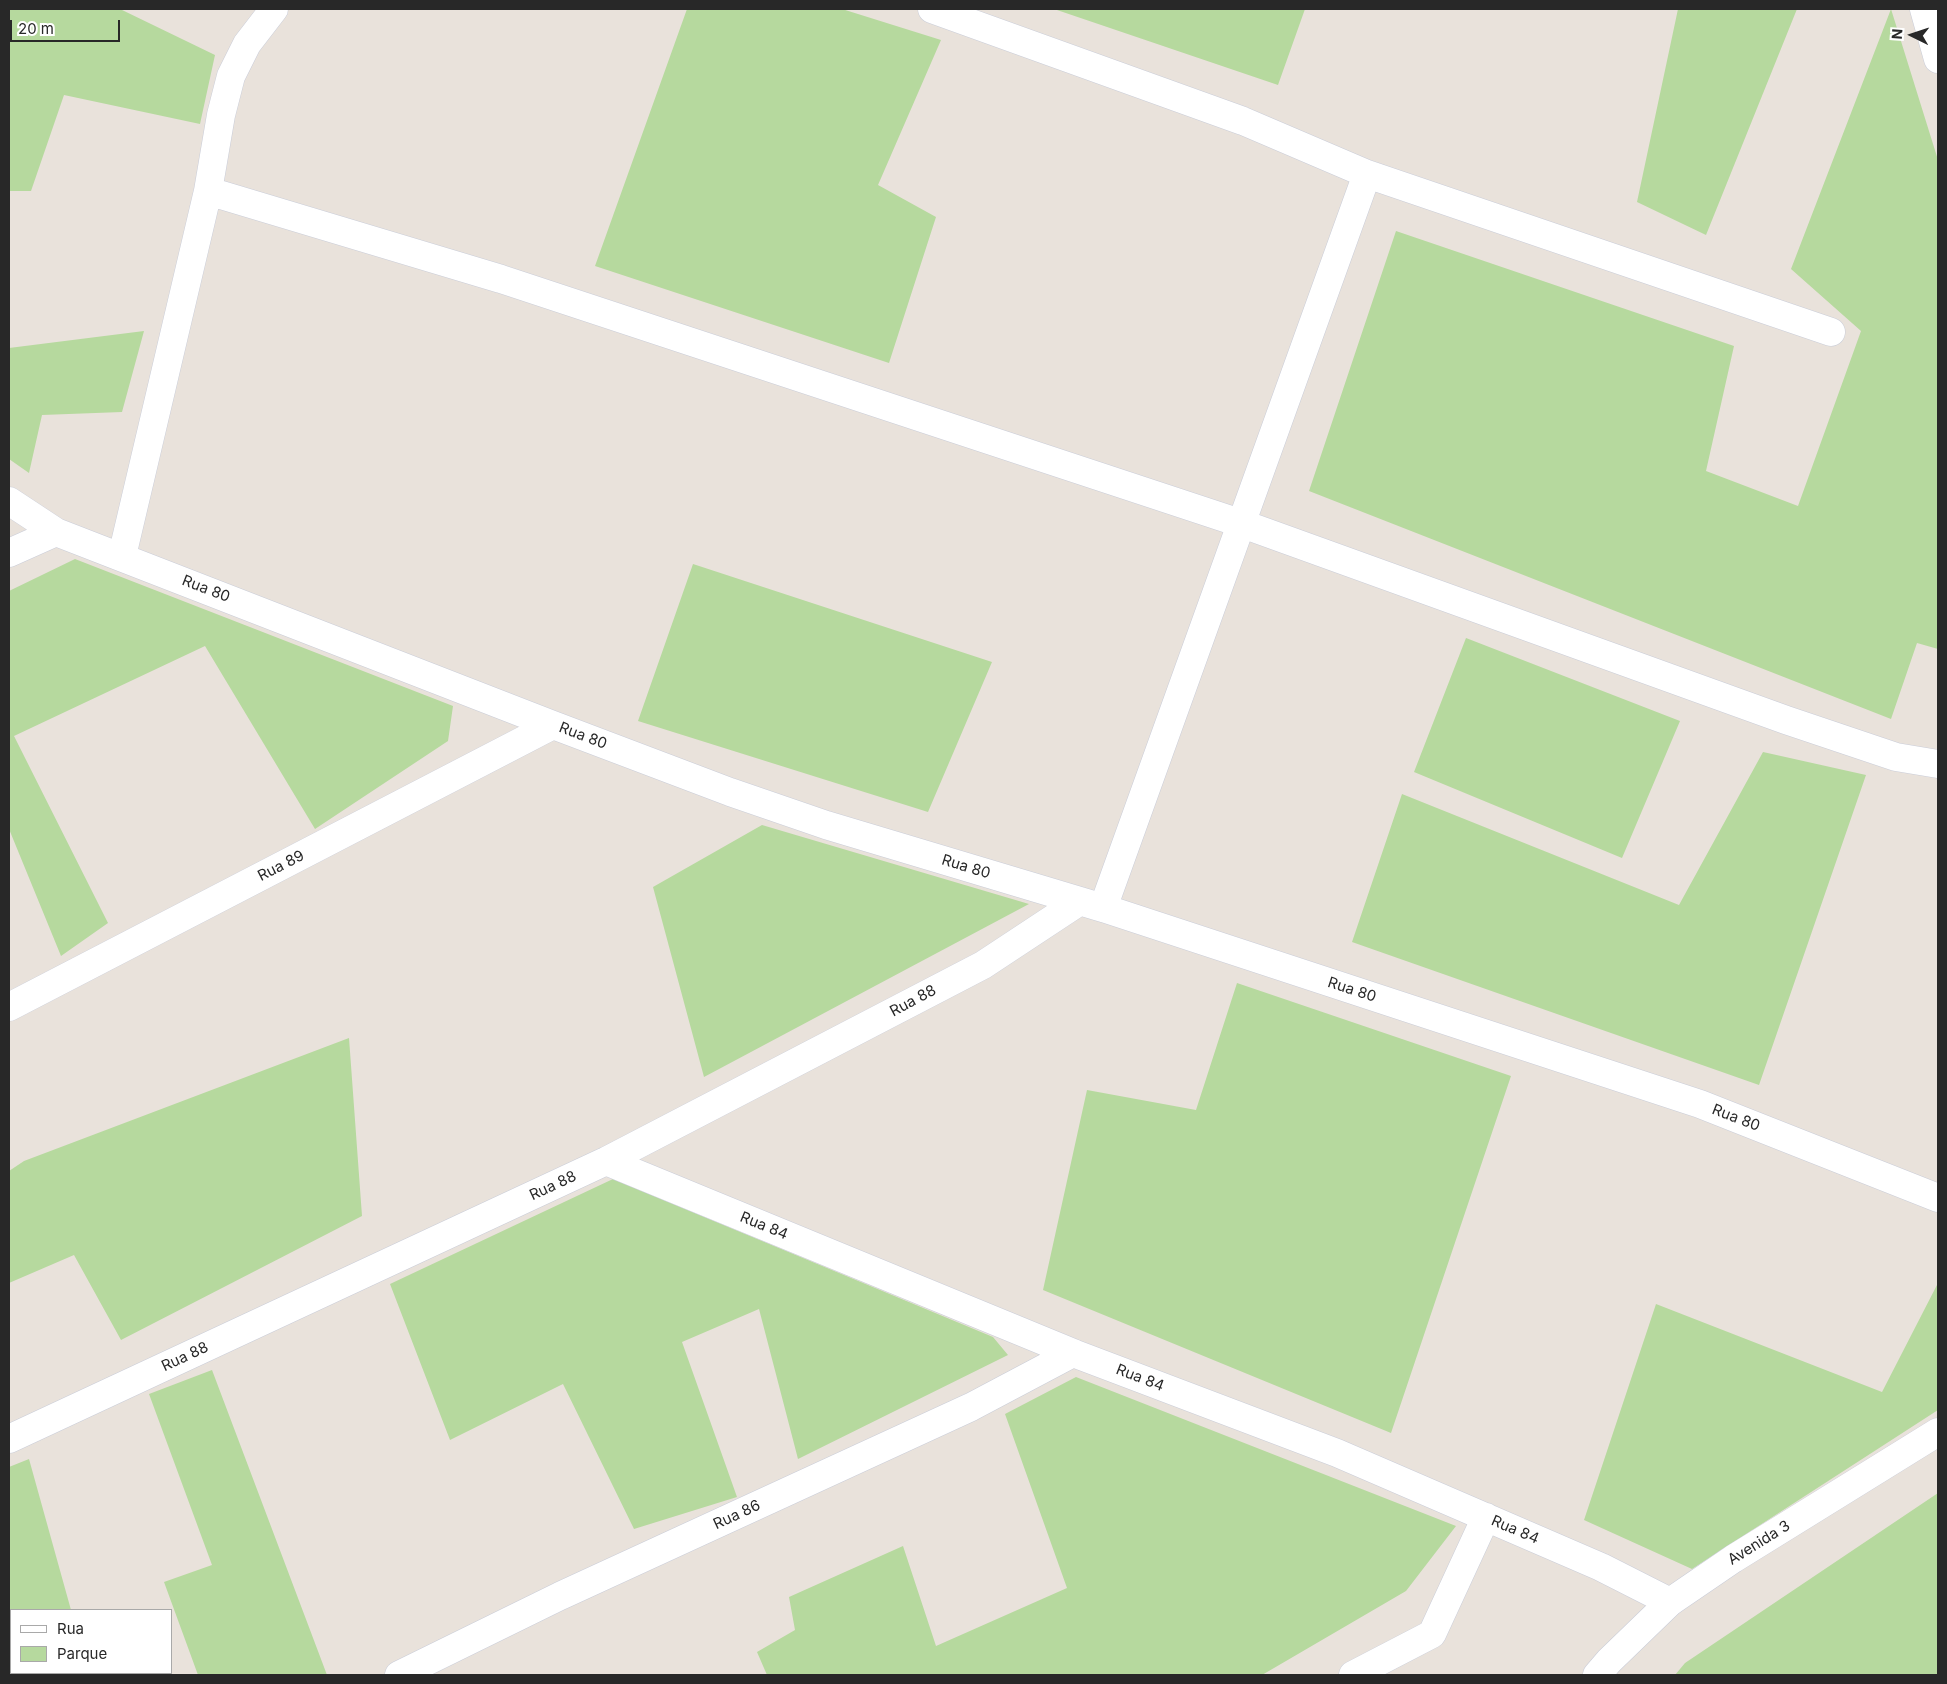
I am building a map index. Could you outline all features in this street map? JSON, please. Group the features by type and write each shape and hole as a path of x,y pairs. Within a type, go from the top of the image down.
{"street":[{"path":"122,556 208,191 221,115 232,76 247,44 274,9"},
{"path":"932,9 1243,121 1367,174 1831,332"},
{"path":"1924,9 1938,60"},
{"path":"1091,905 1240,523 1367,174"},
{"path":"208,191 501,279 1240,523 1786,720 1896,757 1938,764"},
{"name":"Rua 80","path":"9,501 56,532 730,792 826,825 1091,905 1700,1104 1938,1198"},
{"path":"9,553 56,532"},
{"name":"Rua 89","path":"9,1007 553,725"},
{"name":"Rua 88","path":"9,1439 606,1161 983,965 1091,905"},
{"name":"Rua 84","path":"606,1161 1073,1353 1337,1453 1601,1567 1670,1602"},
{"name":"Rua 86","path":"399,1675 560,1596 970,1407 1073,1353"},
{"name":"Avenida 3","path":"1597,1675 1670,1602 1733,1559 1938,1432"},
{"path":"1353,1675 1432,1634 1486,1517"}],"green space":[{"path":"9,9 120,9 215,55 200,124 64,95 31,191 9,191"},
{"path":"687,9 842,9 941,40 878,185 936,217 889,363 595,266"},
{"path":"1054,9 1305,9 1278,85"},
{"path":"1678,9 1797,9 1706,235 1637,202"},
{"path":"1891,9 1938,160 1938,649 1917,643 1891,719 1309,491 1396,231 1734,346 1706,471 1798,506 1861,331 1791,269"},
{"path":"144,331 122,412 42,415 29,473 9,459 9,348"},
{"path":"75,559 453,706 448,741 315,829 205,646 14,736 108,923 61,956 9,829 9,591"},
{"path":"693,564 992,662 928,812 638,721"},
{"path":"1466,638 1680,721 1622,858 1414,772"},
{"path":"1763,752 1866,775 1759,1085 1352,942 1402,794 1679,905"},
{"path":"762,825 1029,904 704,1077 653,887"},
{"path":"1237,983 1511,1076 1391,1433 1043,1290 1087,1090 1196,1110"},
{"path":"349,1038 362,1216 121,1340 74,1255 9,1283 9,1171 24,1161"},
{"path":"613,1179 993,1337 1008,1355 798,1459 759,1309 682,1342 737,1497 634,1529 563,1384 450,1440 390,1284"},
{"path":"1938,1283 1938,1410 1692,1569 1584,1520 1656,1304 1882,1392"},
{"path":"212,1370 327,1675 198,1675 164,1582 212,1565 149,1394"},
{"path":"1076,1377 1456,1526 1406,1591 1262,1675 767,1675 757,1652 795,1630 789,1597 903,1546 936,1646 1067,1588 1005,1414"},
{"path":"29,1459 71,1609 10,1609 9,1649 9,1467"},
{"path":"1938,1493 1938,1675 1675,1675 1685,1663"}]}
